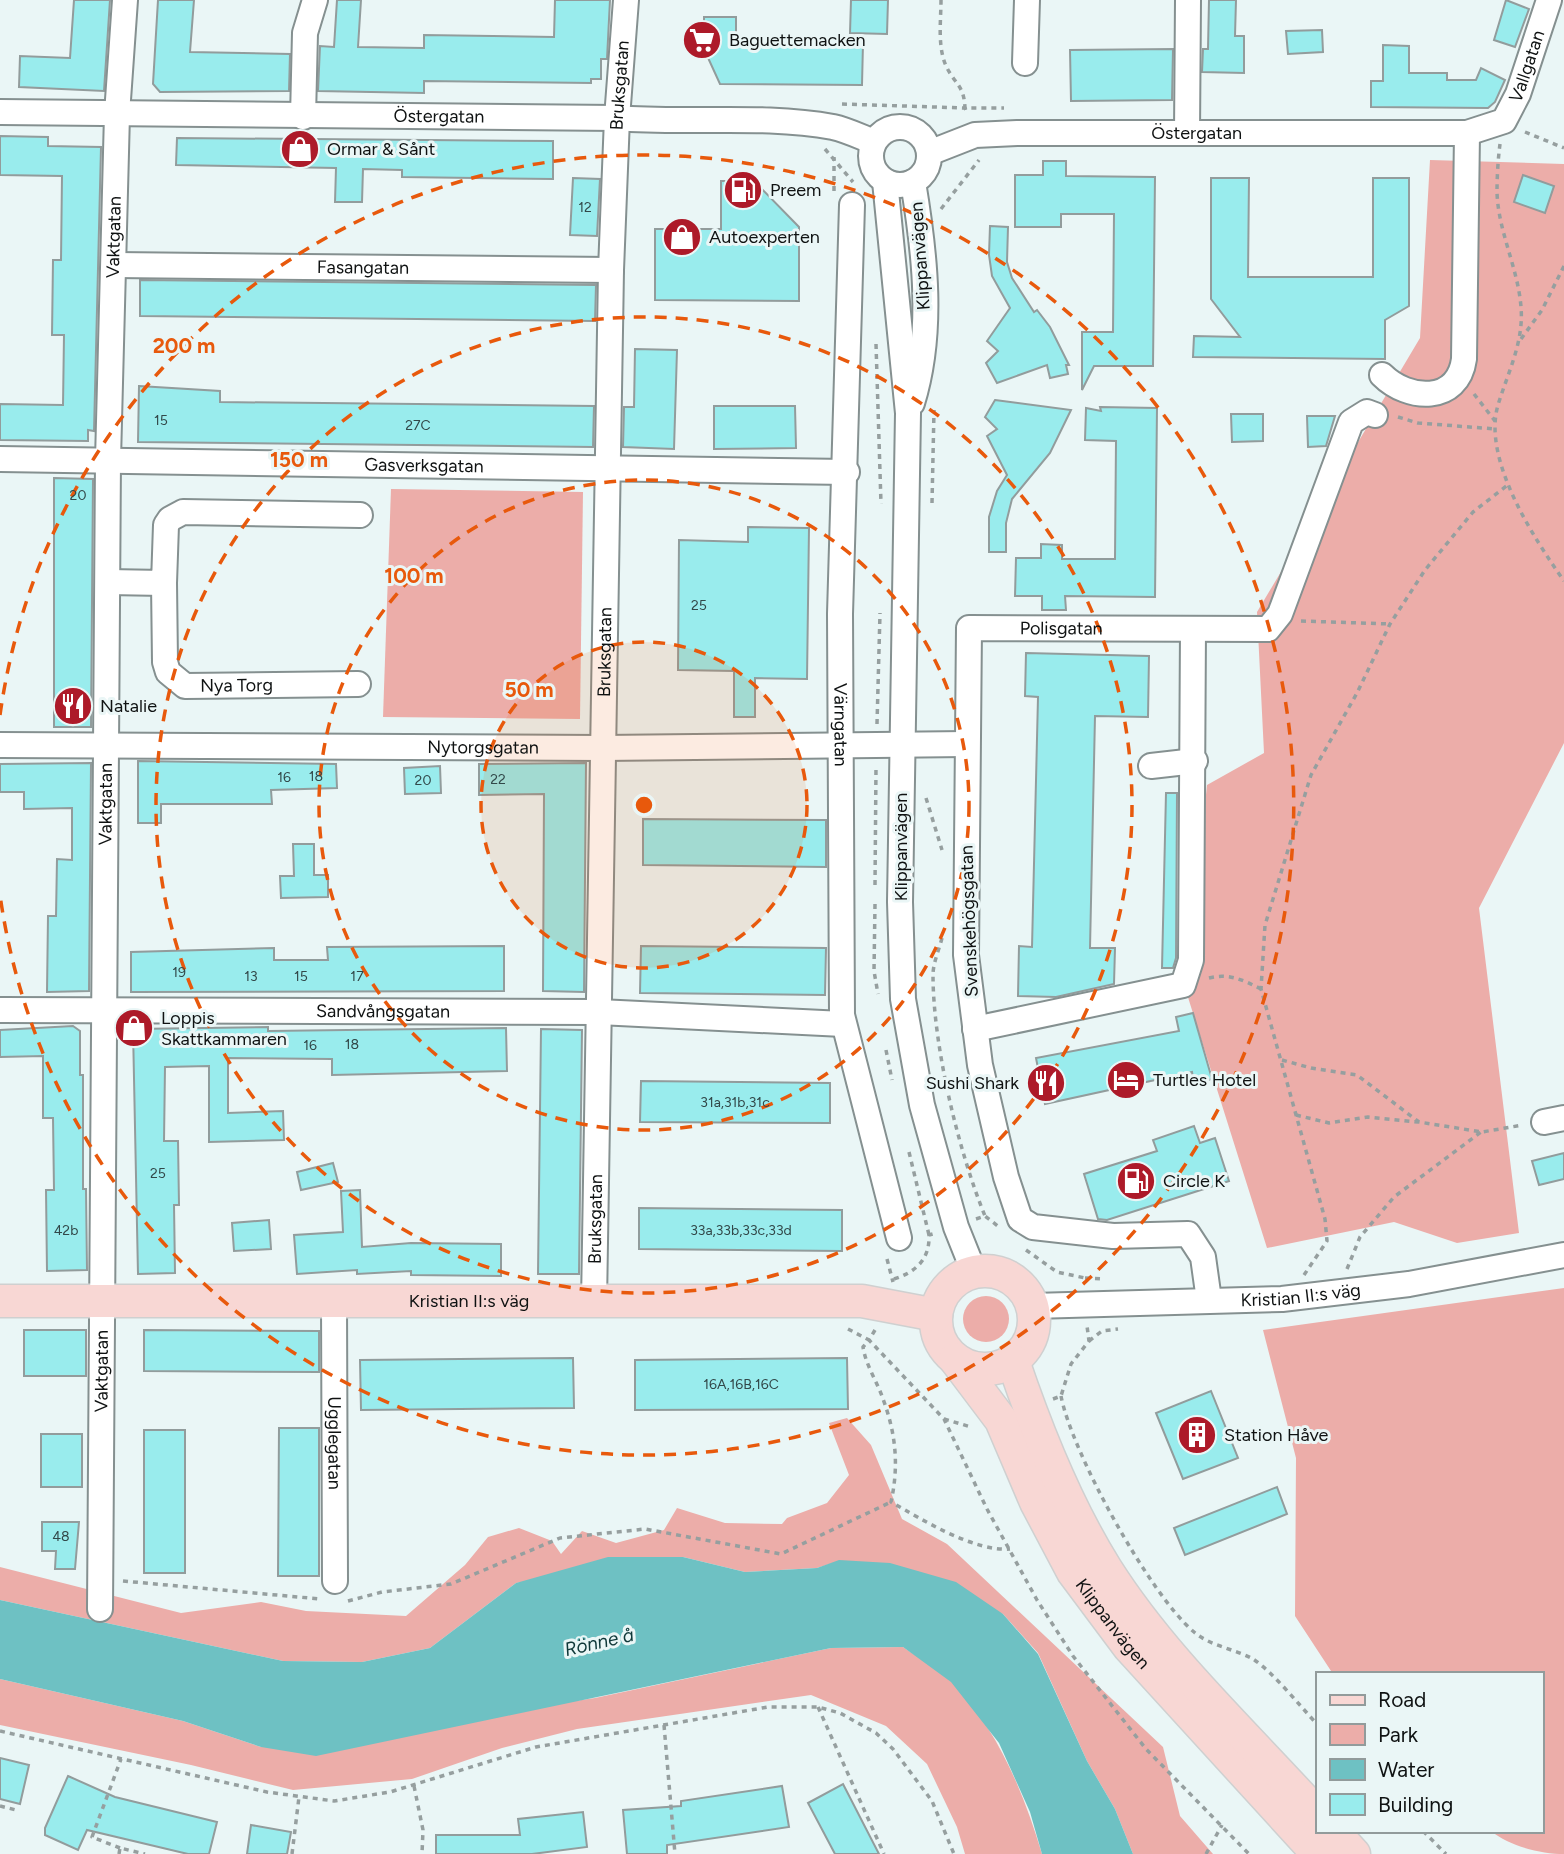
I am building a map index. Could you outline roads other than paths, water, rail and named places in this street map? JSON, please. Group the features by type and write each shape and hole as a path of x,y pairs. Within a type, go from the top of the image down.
{"main road":[{"path":"936,1315 944,1292 963,1276 974,1272 987,1270 1010,1277 1028,1294 1033,1306 1034,1331 1030,1342 1013,1361 1002,1366 978,1369 955,1359"},
{"name":"Kristian II:s väg","path":"0,1301 862,1301 891,1292 936,1315"},
{"name":"Klippanvägen","path":"936,1315 940,1340 1001,1420 1036,1502 1081,1582 1129,1647 1318,1854"},
{"name":"Klippanvägen","path":"1013,1361 1029,1408 1069,1500 1107,1569 1163,1644 1316,1813"},
{"path":"1335,1833 1353,1854"}],"street":[{"name":"Vaktgatan","path":"100,1609 108,460 117,114 125,0"},
{"path":"303,117 305,33 315,0"},
{"name":"Bruksgatan","path":"594,1303 611,270 617,118 626,0"},
{"path":"1025,63 1027,0"},
{"path":"1187,133 1188,0"},
{"name":"Vallgatan","path":"1498,132 1518,94 1549,0"},
{"name":"Östergatan","path":"0,112 617,118 671,122 778,121 835,128 874,142"},
{"path":"903,127 918,133 929,153 924,172 913,182 902,185 885,181 872,164 874,142 886,130 903,127"},
{"name":"Östergatan","path":"929,153 975,135 1498,132"},
{"path":"1382,374 1395,388 1427,393 1448,389 1460,376 1464,359 1467,133"},
{"name":"Klippanvägen","path":"885,181 908,414 900,902 904,999 922,1105 956,1227 974,1272"},
{"name":"Klippanvägen","path":"908,414 920,376 926,297 913,182"},
{"name":"Värngatan","path":"852,205 847,472 840,614 843,1024 899,1238"},
{"name":"Fasangatan","path":"115,265 611,270"},
{"name":"Polisgatan","path":"967,744 969,628 1193,630 1272,624 1351,422 1367,412 1375,415"},
{"name":"Gasverksgatan","path":"0,459 847,472"},
{"name":"Nya Torg","path":"358,684 185,686 175,681 165,662 164,532 166,525 176,514 360,515"},
{"path":"108,582 164,583"},
{"path":"975,1029 1183,985 1191,960 1195,761 1193,630"},
{"name":"Nytorgsgatan","path":"0,745 603,748 967,744"},
{"name":"Svenskehögsgatan","path":"967,744 966,955 975,1029 993,1127 1020,1219 1033,1227 1113,1236 1188,1234 1203,1257 1209,1300"},
{"path":"1151,766 1195,761"},
{"name":"Sandvångsgatan","path":"0,1010 599,1012 843,1024"},
{"name":"Kristian II:s väg","path":"1033,1306 1282,1299 1409,1284 1564,1255"},
{"name":"Ugglegatan","path":"331,1593 334,1303"}],"water":[{"name":"Rönne å","path":"608,1557 683,1557 745,1572 817,1568 839,1560 890,1563 956,1582 1003,1614 1038,1654 1087,1761 1115,1809 1133,1854 1042,1854 1030,1812 999,1743 951,1682 903,1647 831,1648 316,1756 261,1747 183,1721 0,1679 0,1600 283,1661 362,1662 430,1648 516,1583"}],"place":[{"name":"Baguettemacken","path":"702,40"},
{"name":"Ormar & Sånt","path":"300,149"},
{"name":"Preem","path":"743,190"},
{"name":"Autoexperten","path":"682,237"},
{"name":"Natalie","path":"73,706"},
{"name":"Loppis Skattkammaren","path":"134,1028"},
{"name":"Turtles Hotel","path":"1126,1080"},
{"name":"Sushi Shark","path":"1046,1083"},
{"name":"Circle K","path":"1136,1181"},
{"name":"Station Håve","path":"1197,1435"}]}
